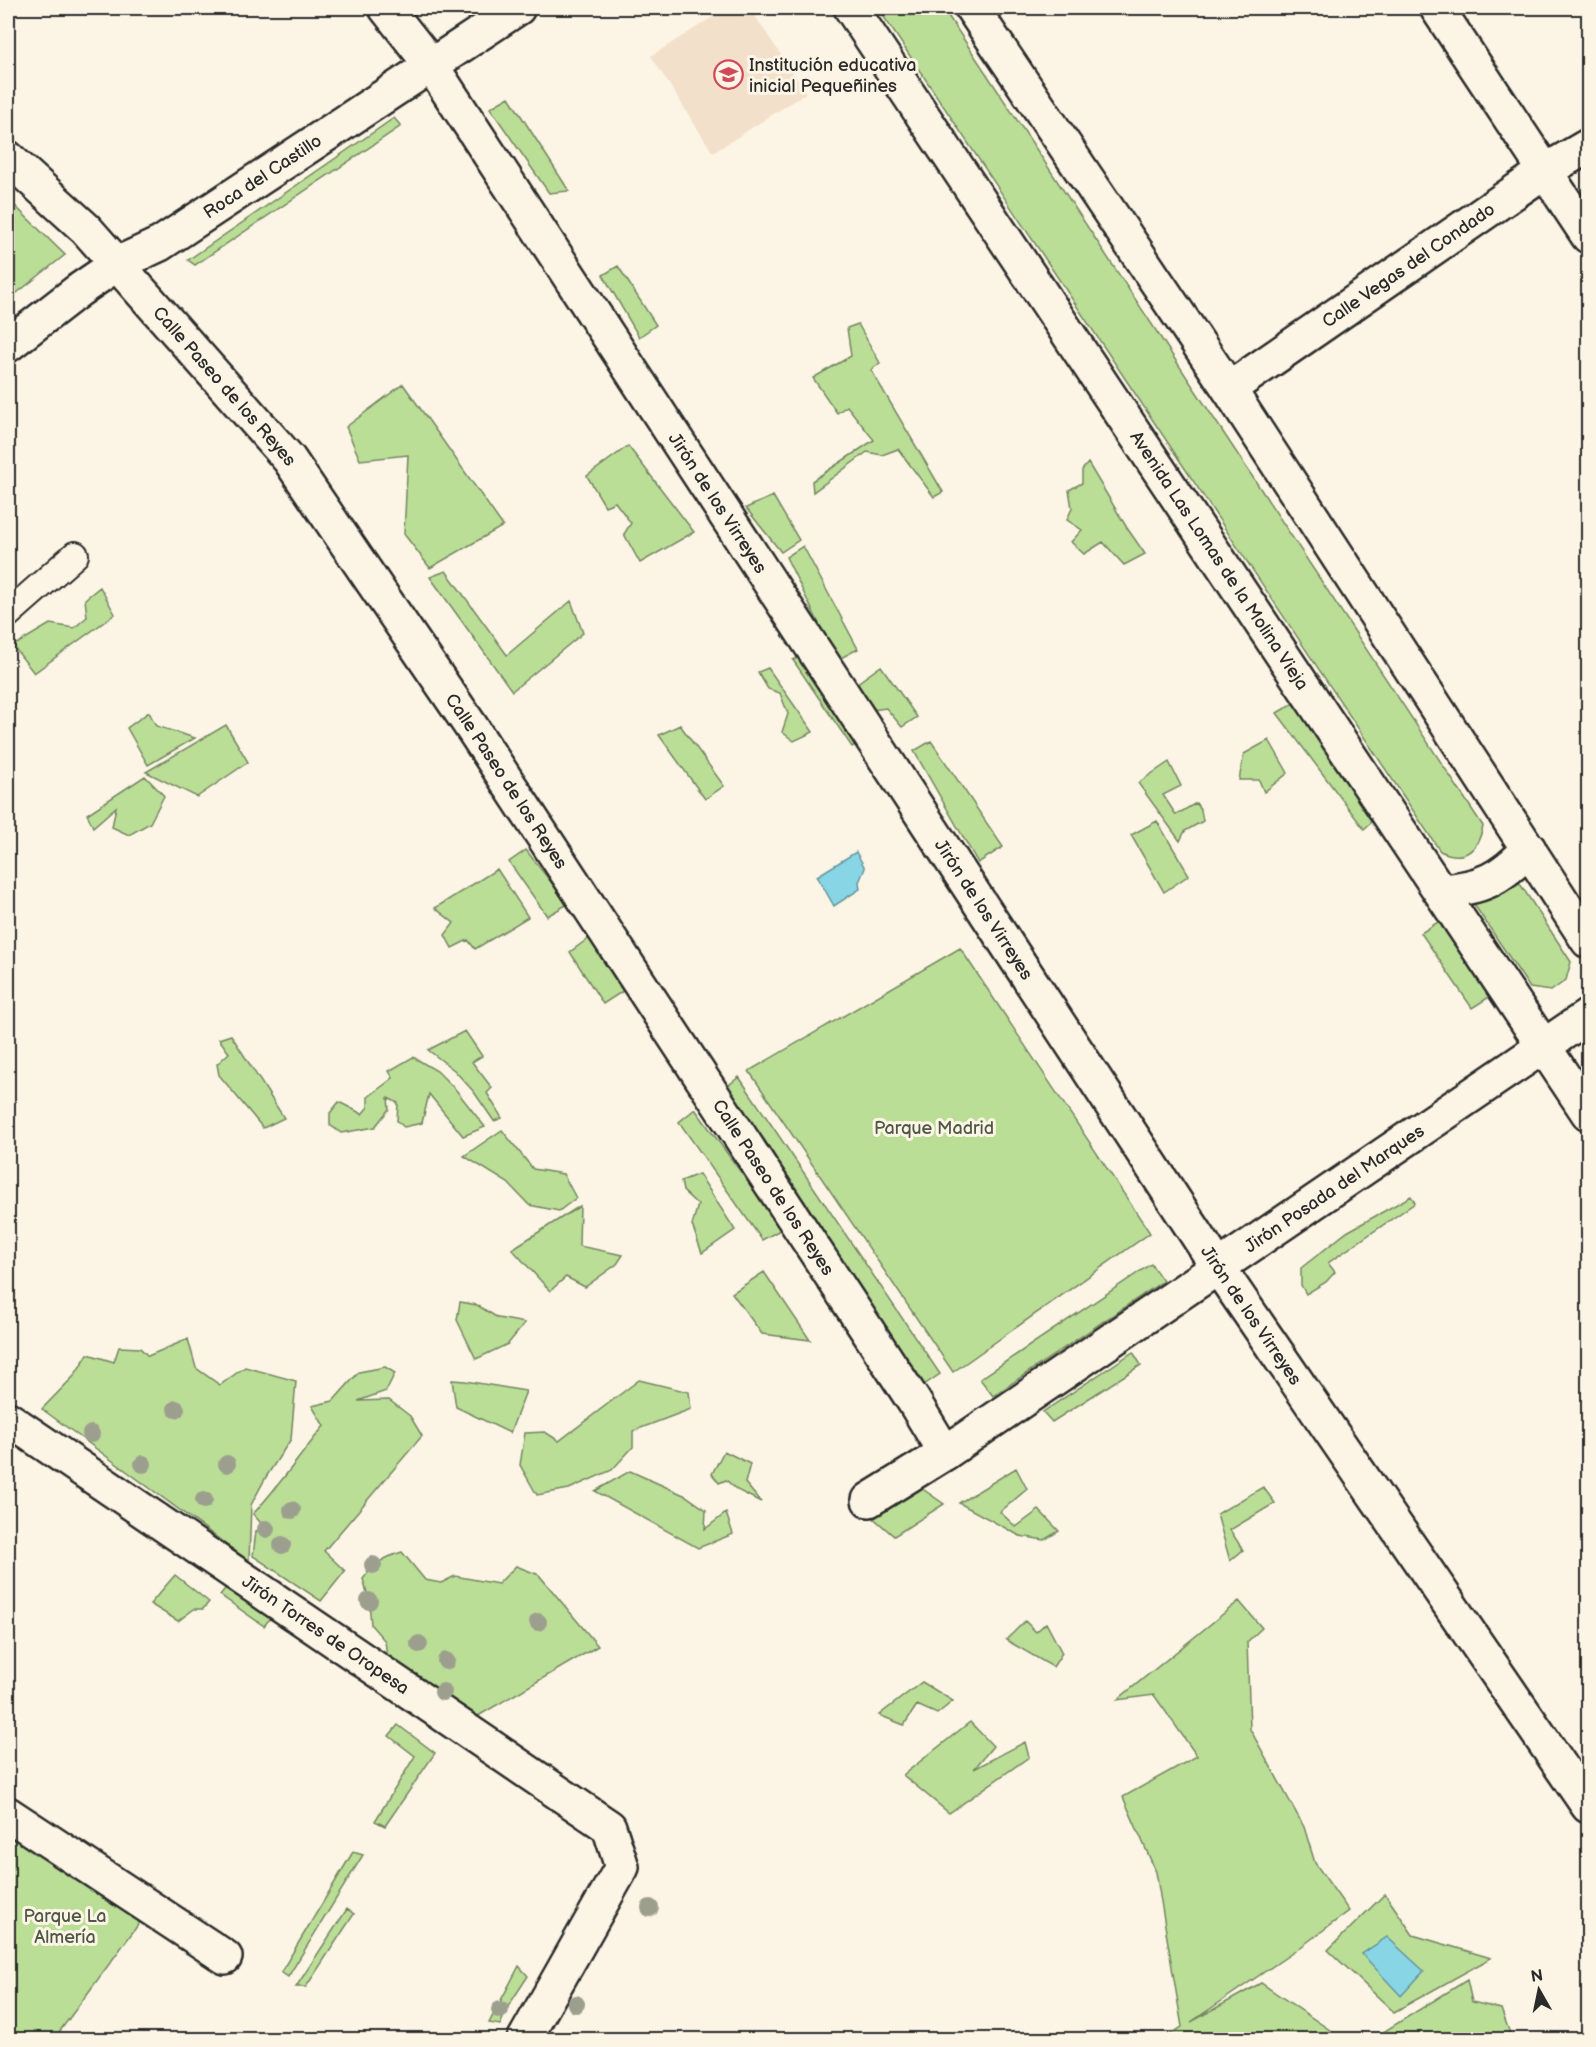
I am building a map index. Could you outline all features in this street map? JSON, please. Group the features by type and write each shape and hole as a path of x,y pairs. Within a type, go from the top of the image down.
{"street":[{"name":"Jirón de los Virreyes","path":"386,8 431,65 1218,1267 1588,1806"},
{"name":"Roca del Castillo","path":"8,345 117,264 160,244 518,8"},
{"name":"Avenida Las Lomas de la Molina Vieja","path":"851,8 1588,1113"},
{"path":"972,8 1229,389 1588,941"},
{"path":"1437,8 1588,236"},
{"name":"Calle Vegas del Condado","path":"1229,389 1545,171 1588,146"},
{"name":"Calle Paseo de los Reyes","path":"8,158 86,229 289,459 485,748 907,1390 945,1453"},
{"path":"1441,891 1466,889 1490,881 1511,868 1529,849"},
{"name":"Jirón Posada del Marques","path":"868,1500 945,1453 1588,1016"},
{"name":"Jirón Torres de Oropesa","path":"8,1419 609,1827 622,1868 524,2040"},
{"path":"8,1814 225,1957"}],"lane":[{"path":"8,614 75,555"}],"shaded area":[{"name":"Institución educativa inicial Pequeñines","path":"727,8 750,8 806,93 713,153 651,56"}],"green space":[{"path":"878,8 943,8 1483,826 1478,842 1469,852 1456,855 1440,851"},
{"path":"509,97 569,191 549,193 490,108"},
{"path":"394,118 401,126 195,265 188,260"},
{"path":"8,199 65,255 8,300"},
{"path":"618,266 656,325 639,337 603,275"},
{"path":"858,324 880,363 871,370 943,492 934,497 898,449 882,455 867,452 813,492 812,481 874,440 847,406 837,413 813,378 851,356 847,328"},
{"path":"403,384 503,526 430,568 404,534 408,455 360,460 346,427"},
{"path":"628,446 694,532 640,563 624,534 631,523 615,502 605,506 587,476"},
{"path":"1088,463 1145,554 1124,565 1103,542 1084,554 1071,542 1082,530 1067,520 1072,508 1069,490 1082,483 1082,470"},
{"path":"773,496 799,540 781,552 746,508"},
{"path":"803,546 858,649 837,660 786,557"},
{"path":"446,571 507,655 571,601 583,633 512,691 430,577"},
{"path":"100,587 115,614 34,673 13,646 50,624 74,628 87,617 85,599"},
{"path":"806,654 866,738 852,747 793,660"},
{"path":"881,666 917,717 902,727 886,708 872,710 856,684"},
{"path":"768,668 813,732 794,741 782,732 788,714 780,693 768,689 758,672"},
{"path":"1297,701 1373,821 1364,829 1277,713"},
{"path":"149,712 156,726 195,738 148,765 127,728"},
{"path":"226,725 248,762 197,797 146,772"},
{"path":"680,725 724,786 705,799 659,735"},
{"path":"1269,740 1288,773 1264,792 1259,780 1239,780 1244,754"},
{"path":"931,741 1003,847 978,863 914,751"},
{"path":"1169,762 1181,786 1163,795 1176,815 1196,803 1201,810 1203,821 1185,831 1180,841 1138,783"},
{"path":"145,776 164,796 150,823 129,835 112,827 116,807 93,827 87,814"},
{"path":"1157,821 1189,875 1164,892 1131,835"},
{"path":"526,850 568,904 547,916 509,862"},
{"path":"497,869 528,917 475,949 468,940 452,948 445,935 454,923 435,908"},
{"path":"1511,870 1571,962 1566,980 1551,991 1530,988 1467,894"},
{"path":"1441,920 1494,994 1472,1008 1421,933"},
{"path":"589,938 623,991 603,1004 570,952"},
{"name":"Parque Madrid","path":"960,948 1150,1233 953,1372 749,1071"},
{"path":"465,1031 482,1056 472,1062 492,1088 487,1093 502,1118 494,1121 474,1092 454,1070 428,1050"},
{"path":"231,1035 284,1118 263,1128 219,1075 217,1064 229,1053 219,1039"},
{"path":"413,1057 437,1071 456,1090 485,1127 463,1136 429,1094 422,1123 404,1127 397,1121 398,1103 388,1098 389,1109 375,1127 341,1133 330,1125 330,1113 339,1102 362,1114 368,1107 368,1097 393,1078 389,1071"},
{"path":"739,1077 940,1374 918,1389 721,1091"},
{"path":"695,1109 782,1229 762,1240 679,1122"},
{"path":"502,1130 533,1169 563,1174 576,1198 559,1211 529,1205 508,1183 464,1156"},
{"path":"699,1174 735,1230 702,1253 692,1225 698,1205 683,1191 681,1181"},
{"path":"1411,1196 1415,1203 1328,1263 1335,1272 1326,1282 1306,1294 1301,1285 1301,1268 1347,1232"},
{"path":"580,1206 579,1246 623,1255 617,1264 585,1287 566,1277 550,1291 512,1249"},
{"path":"1151,1264 1163,1281 993,1396 980,1379"},
{"path":"764,1272 810,1340 762,1334 732,1293"},
{"path":"460,1302 477,1305 498,1318 525,1323 508,1344 476,1359 457,1320"},
{"path":"188,1339 196,1368 220,1385 245,1367 296,1381 291,1439 251,1505 249,1561 42,1409 74,1376 88,1354 114,1362 119,1347 140,1348 148,1356"},
{"path":"1133,1352 1141,1365 1052,1422 1043,1412"},
{"path":"385,1367 395,1373 386,1391 358,1401 389,1400 410,1416 422,1436 324,1551 345,1571 321,1601 253,1556 256,1531 266,1529 253,1514 324,1426 312,1406 333,1401 359,1372"},
{"path":"452,1380 526,1391 510,1433 456,1407"},
{"path":"639,1380 689,1392 691,1409 633,1431 633,1447 612,1470 569,1489 537,1495 520,1465 525,1433 545,1432 559,1441"},
{"path":"724,1451 750,1464 745,1483 761,1502 737,1490 726,1480 719,1483 712,1474"},
{"path":"1016,1468 1027,1489 1000,1512 1016,1527 1039,1510 1059,1531 1044,1540 1020,1536 959,1503"},
{"path":"630,1471 686,1496 706,1510 705,1529 726,1513 733,1534 698,1548 595,1491"},
{"path":"914,1483 944,1504 894,1536 870,1515"},
{"path":"1263,1487 1275,1503 1230,1530 1243,1550 1230,1561 1217,1514"},
{"path":"402,1552 425,1580 441,1583 455,1576 498,1584 516,1566 539,1575 598,1646 478,1716 387,1656 385,1641 371,1625 369,1601 363,1579 380,1562"},
{"path":"175,1575 209,1602 203,1609 194,1609 178,1621 150,1604"},
{"path":"235,1576 280,1606 264,1626 220,1595"},
{"path":"1239,1601 1262,1628 1247,1642 1250,1729 1304,1827 1315,1863 1349,1911 1191,2022 1261,1983 1343,2039 1173,2040 1169,2035 1182,2027 1156,1872 1123,1797 1197,1756 1154,1695 1117,1700"},
{"path":"1025,1621 1036,1632 1046,1623 1062,1653 1053,1667 1006,1640"},
{"path":"922,1682 953,1701 937,1714 917,1705 904,1725 879,1715"},
{"path":"970,1722 993,1746 974,1769 1025,1742 1029,1757 949,1813 903,1775"},
{"path":"398,1725 435,1753 385,1826 375,1821 415,1756 389,1736"},
{"name":"Parque La Almería","path":"8,1822 149,1910 54,2039 8,2039"},
{"path":"353,1852 363,1855 288,1977 281,1972"},
{"path":"1385,1894 1413,1935 1491,1958 1394,2012 1328,1950"},
{"path":"347,1909 354,1914 306,1987 296,1987"},
{"path":"519,1966 528,1976 509,2005 500,2025 489,2023"},
{"path":"1467,1980 1472,2002 1501,2009 1512,2039 1376,2039 1380,2034"}],"water":[{"path":"856,852 865,868 859,882 860,889 834,906 817,876"},
{"path":"1387,1937 1424,1971 1401,1996 1362,1954"}],"place":[{"name":"Institución educativa inicial Pequeñines","path":"728,75"}]}
